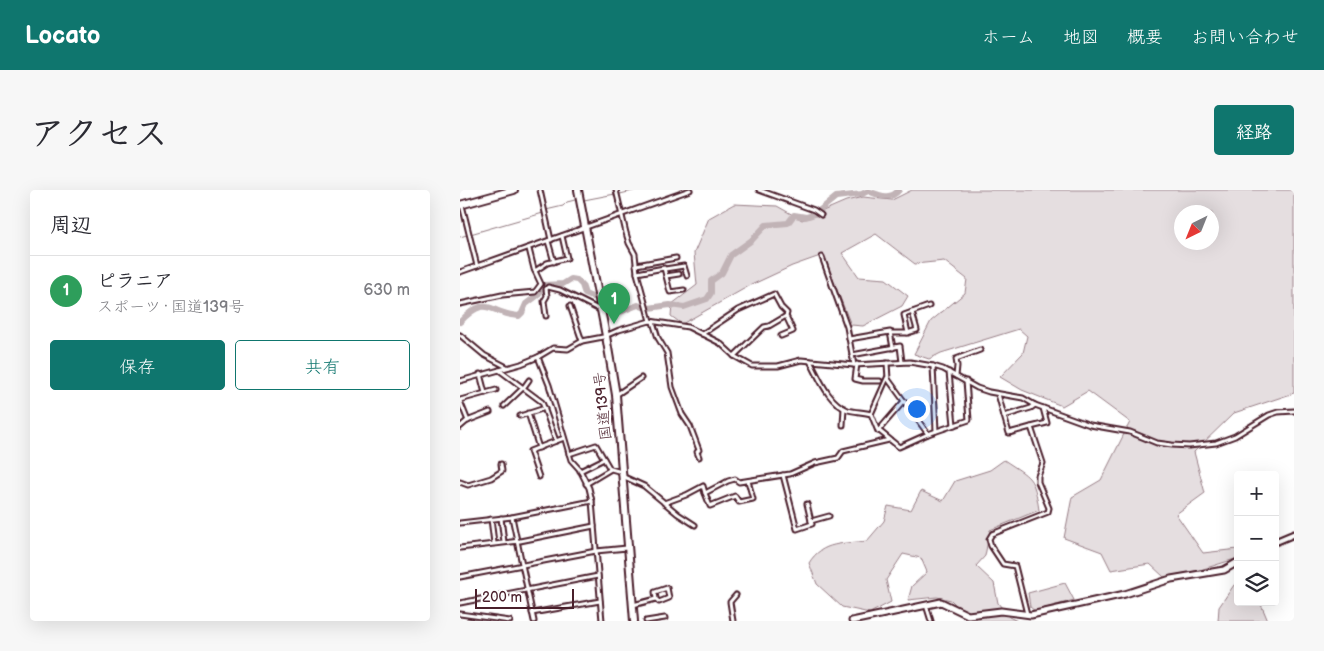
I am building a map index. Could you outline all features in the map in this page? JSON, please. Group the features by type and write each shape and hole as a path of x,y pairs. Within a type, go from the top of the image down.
{"highway":[{"path":"461,205 514,190"},
{"name":"国道139号","path":"577,190 598,309 605,336 620,473 632,621"},
{"name":"国道139号","path":"584,229 616,395 620,473"},
{"name":"国道139号","path":"626,548 632,621"}],"street":[{"path":"540,190 554,262"},
{"path":"616,190 629,243 635,254 637,273 652,322 658,338 667,353 672,387 682,414 693,432 699,450 697,452 699,457"},
{"path":"460,272 690,190"},
{"path":"759,190 814,210 820,215"},
{"path":"461,205 477,266"},
{"path":"535,271 547,263 567,258 562,236"},
{"path":"460,304 502,295 535,292 541,284 528,249"},
{"path":"822,257 847,327 852,355 856,365 855,379 880,381"},
{"path":"636,265 676,258"},
{"path":"637,273 684,266 687,276"},
{"path":"665,269 670,292 684,290"},
{"path":"666,276 679,274"},
{"path":"546,316 544,300 547,296 546,289 548,287 560,290 598,309"},
{"path":"701,335 738,310 774,294 787,314 786,316 793,331 780,336"},
{"path":"570,306 582,341"},
{"path":"908,333 904,316 929,306"},
{"path":"849,339 890,332 908,333 917,330 912,312"},
{"path":"734,356 764,327 786,316"},
{"path":"460,381 538,357 554,348 568,349 582,341 652,322 688,327 720,344 734,356 752,366 778,366 801,360 856,365 902,362 933,366 949,372 977,388 1023,398 1035,405 1090,426 1130,432 1157,443 1189,446 1204,445 1228,439 1269,415 1278,412 1294,411"},
{"path":"890,333 893,348"},
{"path":"460,335 484,355 508,367"},
{"path":"460,344 468,342"},
{"path":"852,355 900,346 902,362"},
{"path":"956,376 958,366 956,359 980,350"},
{"path":"538,357 549,385 571,460 580,471 589,488 592,501 602,621"},
{"path":"810,361 830,397 844,408 871,414"},
{"path":"887,363 887,378 871,414 878,431 899,447 928,434 969,420 966,381"},
{"path":"933,366 936,431"},
{"path":"498,369 542,402 556,441"},
{"path":"949,372 954,425"},
{"path":"480,374 485,393"},
{"path":"616,395 641,378"},
{"path":"887,378 928,434"},
{"path":"504,406 529,380"},
{"path":"468,421 460,400 496,390"},
{"path":"998,394 1009,433 1047,423 1043,408"},
{"path":"878,431 904,402"},
{"path":"1004,416 1035,405"},
{"path":"520,416 545,408"},
{"path":"843,425 844,408"},
{"path":"460,427 468,421 490,412"},
{"path":"528,413 539,448"},
{"path":"1027,614 1015,566 1002,564 988,539 992,534 1048,512 1049,508 1038,482 1042,462 1031,428"},
{"path":"540,477 530,451 564,438"},
{"path":"705,493 735,479 739,482 790,474 815,463 838,458 843,451 889,440"},
{"path":"569,454 596,445 610,469 644,486 695,526"},
{"path":"580,471 604,459"},
{"path":"460,482 468,485 491,478 502,471 501,464"},
{"path":"586,484 610,469"},
{"path":"783,475 797,529 812,524 812,521 829,516"},
{"path":"664,502 686,495 703,486 710,506 735,496 739,502 753,498 748,481"},
{"path":"460,523 501,518 592,501"},
{"path":"807,504 812,521"},
{"path":"512,516 534,621"},
{"path":"501,518 504,542"},
{"path":"491,519 494,543"},
{"path":"460,548 594,526"},
{"path":"1279,540 1294,534"},
{"path":"460,578 596,551 626,548"},
{"path":"852,621 941,602 968,615 1001,611 1031,615 1125,594 1171,578 1224,570 1234,564"},
{"path":"460,603 598,576"},
{"path":"632,605 656,599 659,602 669,598 666,588 655,592 656,599"},
{"path":"733,621 730,602 736,595"},
{"path":"532,613 600,601"},
{"path":"926,605 931,621"},
{"path":"460,614 510,621"},
{"path":"882,614 884,621"},
{"path":"646,621 665,618"}],"shaded area":[{"path":"912,190 1294,190 1294,393 1234,413 1194,452 1205,493 1176,514 1203,553 1234,549 1234,559 1200,570 1164,577 1150,564 1111,570 1102,552 1064,538 1072,497 1101,480 1130,422 1088,391 1062,406 1022,390 1000,377 1023,353 1027,336 1019,329 941,353 929,359 914,354 931,321 965,293 967,279 944,261 915,264 876,234 842,253 859,277 886,279 908,296 902,306 863,326 851,325 823,255 792,266 749,286 682,324 671,316 672,304 697,285 694,253 709,218 734,204 777,206 802,220 846,201 863,197 892,200"},
{"path":"1004,460 1030,479 1035,490 1039,510 990,530 985,556 976,566 994,583 998,603 1009,617 1017,621 972,621 951,600 937,597 908,600 912,586 927,572 921,558 903,554 886,580 891,602 870,613 842,607 817,584 809,563 820,551 842,543 867,541 884,521 888,506 911,510 921,491 943,501 955,481 990,470"},
{"path":"1065,583 1074,600 1035,611 1030,607 1028,593"},
{"path":"1234,585 1234,606 1262,606 1268,621 1218,621 1219,607"}],"waterway":[{"path":"620,194 637,190"},
{"path":"649,308 670,305 684,307 707,299 711,293 711,281 722,273 731,255 752,240 766,225 788,223 794,215 806,217 815,214 836,197 862,194 868,191 888,196 899,190"},
{"path":"584,200 615,194"},
{"path":"546,210 563,206 567,202 575,200"},
{"path":"460,237 543,213"},
{"path":"460,322 469,313 483,307 519,316 526,304 538,295 544,285 563,284 571,279 577,280 582,285 585,294 592,297"},
{"path":"604,299 611,300 620,312 638,305 643,307"}],"place":[{"name":"ピラニア","path":"614,324"}]}
